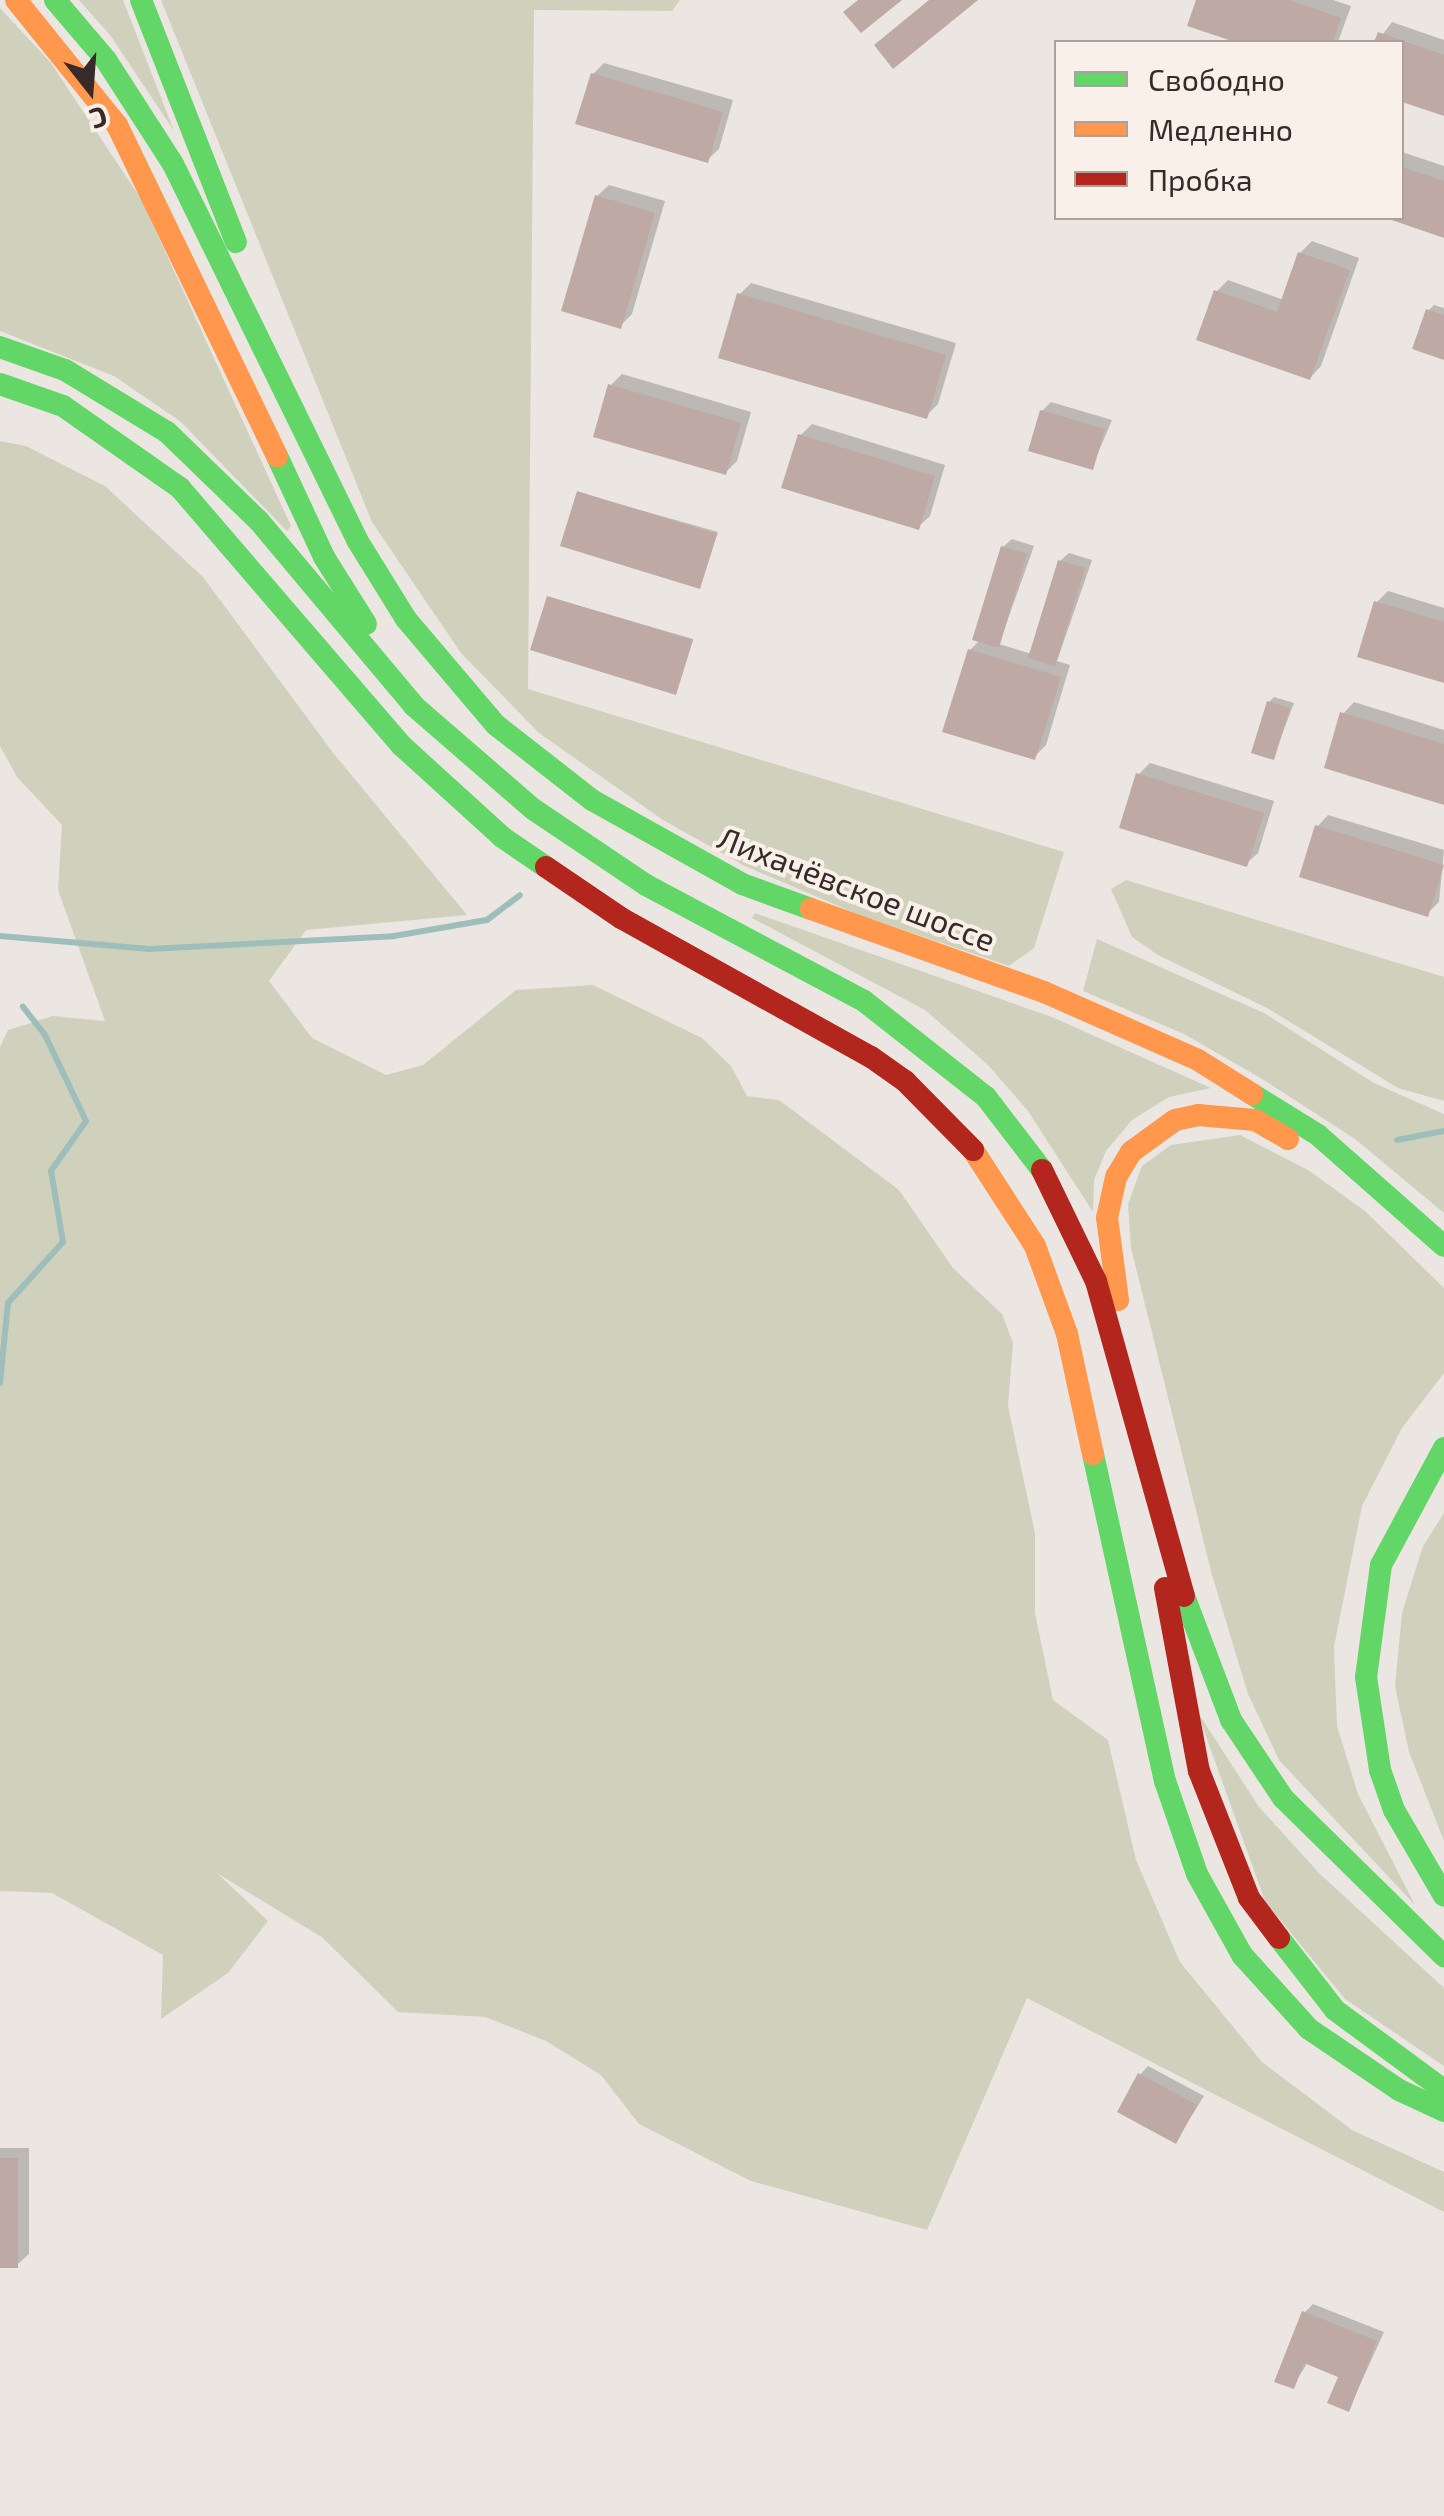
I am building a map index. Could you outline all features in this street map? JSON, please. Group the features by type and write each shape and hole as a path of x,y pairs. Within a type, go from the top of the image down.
{"main road":[{"path":"16,0 117,125 164,211 324,558 456,742"},
{"path":"55,0 106,60 173,164 282,381"},
{"path":"141,0 282,381"},
{"path":"0,347 65,370 167,432 259,521 414,706 585,848 864,1001 973,1085 1047,1177 1096,1281 1132,1392"},
{"name":"Лихачёвское шоссе","path":"282,381 332,493 406,618 496,725 545,767 653,838 742,884 1044,992 1198,1060 1318,1135 1444,1246"},
{"path":"0,384 62,406 180,488 401,744 502,837 608,910 906,1081 978,1155 1035,1246 1067,1334 1164,1782 1197,1874 1242,1954 1309,2029 1399,2090 1444,2111"},
{"path":"1412,1216 1254,1120 1198,1115 1150,1134 1116,1177 1108,1218 1177,1676 1228,1856 1270,1931 1334,2010 1444,2090"},
{"path":"1444,1448 1401,1517 1382,1565 1366,1677 1389,1797 1444,1896"},
{"path":"1148,1468 1206,1660 1251,1757 1323,1842 1444,1956"}],"green space":[{"path":"79,0 123,0 174,131 110,35"},
{"path":"161,0 680,0 672,11 534,10 528,689 1064,852 1034,948 1009,966 857,914 745,866 663,820 539,733 461,653 372,522"},
{"path":"0,8 51,63 141,199 291,526 287,531 180,421 114,376 0,331"},
{"path":"0,441 26,446 105,486 203,577 334,754 467,915 306,930 269,981 312,1038 386,1075 423,1065 516,990 593,985 702,1038 731,1066 747,1096 779,1100 899,1190 953,1268 1002,1314 1013,1343 1008,1406 1035,1533 1035,1613 1053,1700 1108,1740 1136,1860 1180,1962 1262,2062 1352,2130 1444,2172 1444,2212 1027,1998 927,2230 751,2181 639,2124 601,2075 546,2041 485,2017 398,2012 323,1938 217,1873 268,1921 228,1973 161,2019 163,1955 52,1893 0,1891 0,1047 8,1030 53,1016 105,1021 58,890 62,825 17,777 0,746"},
{"path":"1126,880 1444,977 1444,1101 1398,1088 1267,1008 1158,955 1132,937 1111,889"},
{"path":"755,913 1052,1017 1211,1088 1169,1097 1132,1120 1106,1151 1094,1180 1093,1212 1028,1111 988,1065 925,1010 752,918"},
{"path":"1097,939 1264,1013 1374,1083 1444,1114 1444,1213 1355,1139 1264,1080 1184,1034 1083,991"},
{"path":"1240,1135 1308,1170 1365,1211 1444,1288 1444,1373 1402,1428 1362,1506 1334,1647 1337,1726 1358,1794 1415,1905 1279,1760 1248,1694 1212,1575 1131,1248 1128,1204 1142,1166 1171,1145"},
{"path":"1444,1513 1444,1841 1409,1752 1395,1686 1402,1613 1423,1546"},
{"path":"1197,1711 1259,1807 1319,1873 1444,1988 1444,2066 1345,1999 1265,1901"}],"building":[{"path":"858,0 902,0 861,33 843,12"},
{"path":"929,0 978,0 893,69 874,45"},
{"path":"1196,0 1289,0 1341,18 1334,40 1229,40 1187,26"},
{"path":"1378,32 1401,40 1375,40"},
{"path":"1404,41 1444,55 1444,116 1404,103"},
{"path":"591,73 723,112 708,163 575,124"},
{"path":"1404,168 1444,181 1444,238 1392,220 1404,220"},
{"path":"595,195 655,213 621,329 561,311"},
{"path":"1298,252 1350,270 1310,380 1196,340 1214,290 1277,312"},
{"path":"737,293 946,355 927,419 718,358"},
{"path":"1426,309 1444,315 1444,360 1412,349"},
{"path":"608,384 741,423 726,475 593,437"},
{"path":"1040,410 1105,429 1093,470 1028,451"},
{"path":"798,434 935,476 919,530 781,488"},
{"path":"577,491 717,534 700,589 560,546"},
{"path":"1001,546 1027,554 999,648 972,640"},
{"path":"1058,560 1085,568 1055,666 1028,658"},
{"path":"547,596 693,640 676,695 530,650"},
{"path":"1374,601 1444,622 1444,683 1357,657"},
{"path":"968,649 1061,677 1035,760 942,732"},
{"path":"1267,701 1290,708 1274,760 1251,753"},
{"path":"1340,712 1444,744 1444,805 1324,768"},
{"path":"1136,773 1264,813 1247,867 1119,828"},
{"path":"1315,825 1444,865 1428,917 1299,877"},
{"path":"1138,2073 1197,2105 1176,2144 1117,2112"},
{"path":"0,2158 18,2158 18,2268 0,2268"},
{"path":"1302,2311 1377,2341 1349,2412 1327,2403 1338,2377 1304,2363 1294,2389 1274,2382"}],"waterway":[{"path":"0,936 149,949 394,936 487,920 520,895"},
{"path":"0,1383 8,1303 63,1242 51,1171 86,1121 45,1035 23,1007"},
{"path":"1397,1140 1444,1131"}],"traffic: fast":[{"path":"55,0 106,60 173,164 357,540 406,619 496,725 592,800 742,884 811,909"},
{"path":"141,0 236,242"},
{"path":"0,347 65,370 167,432 259,521 414,706 533,809 646,885 864,1001 986,1097 1042,1170"},
{"path":"0,384 63,406 180,488 401,745 502,837 546,867"},
{"path":"277,456 324,557 366,624"},
{"path":"1252,1094 1318,1135 1444,1246"},
{"path":"1444,1448 1381,1565 1366,1677 1380,1770 1394,1810 1444,1896"},
{"path":"1093,1454 1165,1781 1197,1874 1242,1955 1309,2029 1399,2090 1444,2111"},
{"path":"1184,1596 1231,1720 1283,1798 1444,1956"},
{"path":"1279,1938 1335,2010 1444,2090"}],"traffic: slow":[{"path":"16,0 117,125 277,456"},
{"path":"811,909 1044,992 1198,1060 1252,1094"},
{"path":"1118,1300 1107,1218 1116,1177 1131,1152 1175,1120 1198,1115 1255,1120 1288,1139"},
{"path":"973,1150 1035,1246 1067,1334 1093,1454"}],"traffic: jam":[{"path":"546,867 621,918 871,1057 905,1081 973,1150"},
{"path":"1042,1170 1096,1281 1184,1596"},
{"path":"1165,1588 1199,1771 1249,1898 1279,1938"}]}
